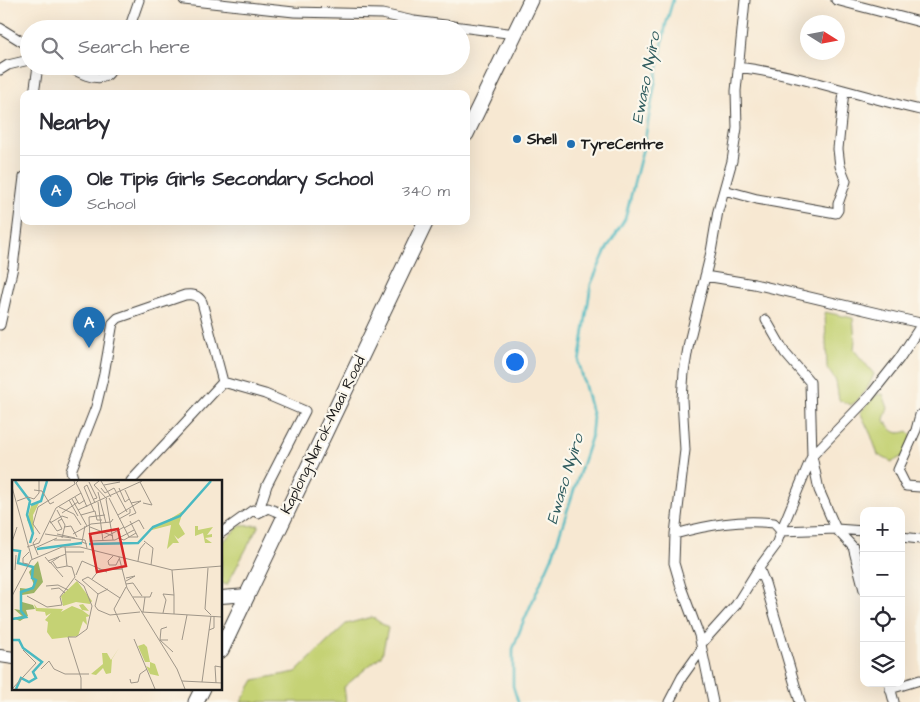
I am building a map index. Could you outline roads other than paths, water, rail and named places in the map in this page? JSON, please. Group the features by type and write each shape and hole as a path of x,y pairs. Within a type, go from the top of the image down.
{"highway":[{"path":"470,126 531,0"},
{"name":"Kaplong-Narok-Maai Road","path":"222,648 424,225"},
{"path":"196,702 202,690"}],"main road":[{"path":"222,597 247,595"}],"street":[{"path":"132,20 139,0"},
{"path":"184,0 294,12 382,14 409,20"},
{"path":"713,702 702,646 674,563 675,534 685,450 682,399 684,372 689,342 732,161 737,128 736,91 745,0"},
{"path":"836,0 920,22"},
{"path":"0,28 20,40"},
{"path":"470,28 515,34"},
{"path":"0,70 8,65 20,62"},
{"path":"738,67 765,71 920,110"},
{"path":"35,90 37,75"},
{"path":"84,75 104,77 108,75"},
{"path":"724,190 757,199 836,213 846,181 840,166 838,149 844,91"},
{"path":"0,325 12,267 20,207"},
{"path":"669,702 702,646 736,605 776,545 812,456 869,397 920,325 754,284 705,276"},
{"path":"74,480 71,471 96,407 113,323 118,318 185,294 199,297 202,302 223,382"},
{"path":"766,320 785,353 810,382 812,456 819,490 836,529 852,547 860,576"},
{"path":"223,382 265,394 305,411 267,486 258,513"},
{"path":"132,480 223,382"},
{"path":"920,415 916,430 898,470 906,486 920,487"},
{"path":"258,513 268,508 286,515"},
{"path":"222,532 253,510 258,513"},
{"path":"675,534 704,526 745,522 774,523 781,531"},
{"path":"781,531 836,529 860,531"},
{"path":"905,537 920,539"},
{"path":"759,568 766,583 800,702"},
{"path":"905,683 920,680"},
{"path":"889,687 894,702"}],"waterway":[{"name":"Ewaso Nyiro","path":"518,702 513,686 513,649 552,557 591,438 593,417 579,363 591,284 606,250 625,219 644,144 666,24 673,0"}],"place":[{"name":"Shell","path":"517,139"},
{"name":"TyreCentre","path":"571,144"},
{"name":"Ole Tipis Girls Secondary School","path":"89,348"}]}
